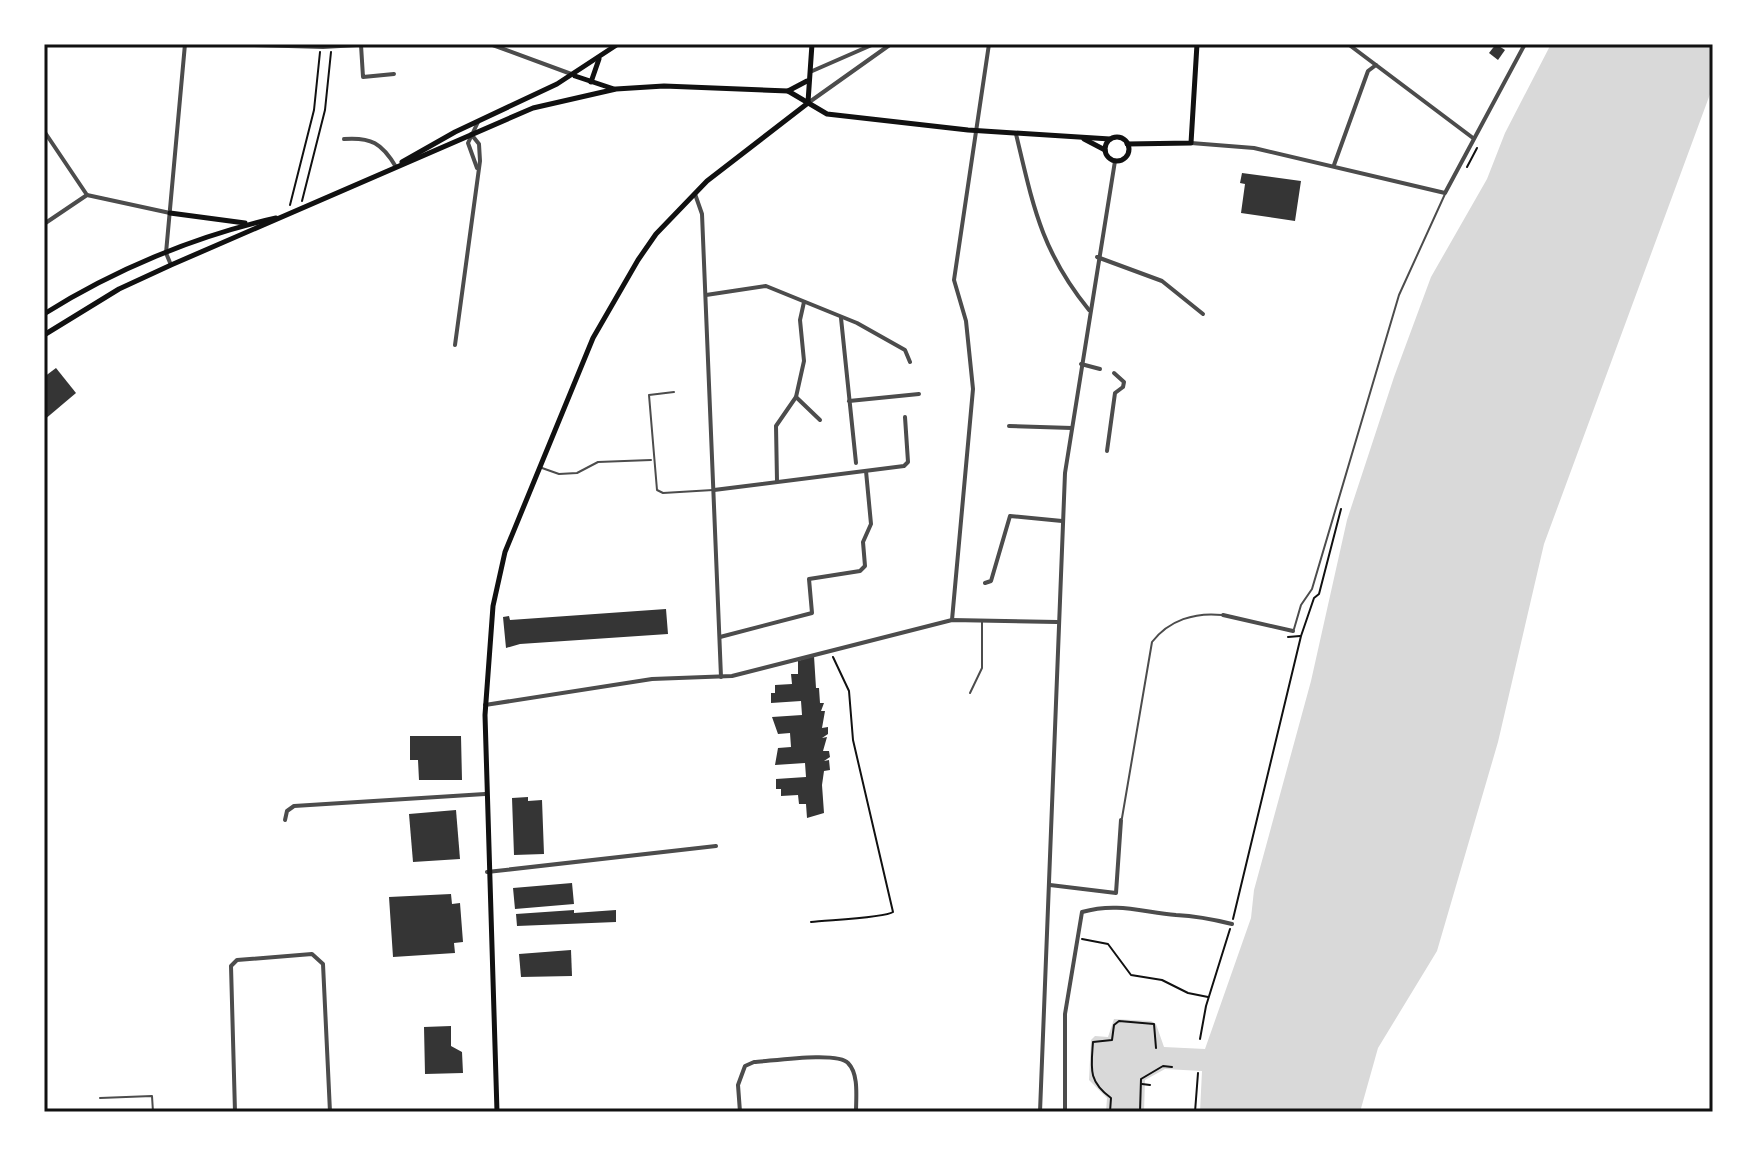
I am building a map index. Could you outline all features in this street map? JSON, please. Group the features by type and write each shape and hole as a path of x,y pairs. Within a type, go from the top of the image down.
{"main road":[{"path":"396,167 455,132 574,75 618,44"},
{"path":"808,103 807,81 812,44"},
{"path":"1127,144 1191,143 1197,44"},
{"path":"591,82 599,58"},
{"path":"574,75 616,89"},
{"path":"788,91 807,81"},
{"path":"44,335 119,289 471,134 533,108 616,89 664,86 788,91 827,114 976,130 1122,138 1127,144 1127,155 1115,161 1105,150 1079,137"},
{"path":"497,1112 487,872 485,705 493,606 499,576 539,467 613,298 656,234 695,193 808,103"},
{"path":"1105,150 1110,139"},
{"path":"170,213 249,224"},
{"path":"44,314 110,277 166,253 249,224 289,216"}],"street":[{"path":"171,265 166,253 185,44"},
{"path":"219,44 334,47 374,44"},
{"path":"490,44 574,75"},
{"path":"808,103 891,44"},
{"path":"952,620 973,389 966,321 954,280 989,44"},
{"path":"1348,44 1473,138"},
{"path":"1191,143 1254,148 1445,193 1525,44"},
{"path":"361,45 363,77 394,74"},
{"path":"808,73 871,45"},
{"path":"1334,165 1368,71 1377,65"},
{"path":"478,122 471,134 469,148 478,170"},
{"path":"455,345 483,129"},
{"path":"44,131 87,195 170,213"},
{"path":"455,132 471,134 479,144"},
{"path":"1016,132 1040,232 1073,290 1089,310"},
{"path":"344,139 373,140 382,146 396,167"},
{"path":"455,141 469,148"},
{"path":"1040,1112 1060,644 1057,622 1062,521 1081,364 1115,161"},
{"path":"695,193 702,214 721,677"},
{"path":"44,224 87,195"},
{"path":"1097,257 1162,281 1203,314"},
{"path":"706,295 766,286 905,350 910,362"},
{"path":"777,481 776,426 796,397 804,361 800,320 804,302"},
{"path":"841,318 856,463"},
{"path":"1081,364 1100,369"},
{"path":"1107,451 1115,393 1124,382 1114,373"},
{"path":"849,401 919,394"},
{"path":"796,397 815,411 820,420"},
{"path":"714,490 904,466 908,462 905,417"},
{"path":"1009,426 1072,428"},
{"path":"719,637 812,613 809,579 860,571 865,566 863,542 871,524 866,471"},
{"path":"985,583 991,581 1003,549 1005,523 1010,516 1062,521"},
{"path":"1223,615 1293,631"},
{"path":"485,705 652,679 721,677 952,620 1057,622"},
{"path":"285,820 287,811 294,806 485,794"},
{"path":"1116,906 1121,820"},
{"path":"487,872 716,846"},
{"path":"1050,885 1116,893"},
{"path":"1065,1112 1065,1014 1082,912 1116,906 1194,914 1232,924"},
{"path":"235,1112 231,966 237,960 312,954 323,964 330,1112"},
{"path":"740,1112 738,1085 745,1066 754,1062 836,1057 849,1064 854,1075 856,1112"}],"lane":[{"path":"1293,631 1301,605 1312,589 1399,295 1445,193"},
{"path":"674,392 649,395 654,483 663,493 714,490"},
{"path":"539,467 559,474 577,473 598,462 652,460"},
{"path":"1121,820 1152,642 1167,628 1190,616 1201,612 1223,615"},
{"path":"970,693 982,668 982,619"},
{"path":"100,1098 152,1096 153,1112"}],"path":[{"path":"289,216 299,160 314,110 317,55 323,46"},
{"path":"303,210 301,196 325,110 329,55 334,47"},
{"path":"1200,1039 1209,997 1232,924 1301,636"},
{"path":"811,922 865,915 882,917 893,912 853,740 849,691 829,649"},
{"path":"1077,938 1108,944 1131,975 1162,980 1188,993 1209,997"},
{"path":"1110,1112 1111,1098 1097,1088 1091,1077 1093,1042 1112,1040 1114,1025 1119,1021 1154,1024 1156,1048"},
{"path":"1140,1112 1141,1079 1163,1066 1172,1067"},
{"path":"1195,1112 1198,1073"},
{"path":"1141,1084 1150,1085"}],"shaded area":[{"path":"1551,44 1713,44 1713,86 1544,544 1498,742 1437,951 1378,1048 1360,1112 1200,1112 1202,1071 1165,1069 1145,1080 1144,1112 1106,1112 1107,1098 1089,1080 1091,1040 1095,1036 1108,1037 1114,1019 1151,1021 1156,1024 1164,1047 1205,1049 1251,918 1254,890 1311,681 1347,520 1394,377 1431,277 1487,179 1505,133"}],"building":[{"path":"1496,44 1505,50 1498,60 1489,53"},
{"path":"1242,173 1301,181 1295,221 1241,213 1245,184 1240,183"},
{"path":"56,368 76,393 44,420 44,377"},
{"path":"666,609 668,634 520,644 506,648 503,617 509,616 510,620"},
{"path":"814,656 816,688 819,688 820,703 824,703 821,711 825,711 822,728 828,727 828,734 822,738 827,737 823,751 829,751 830,757 824,761 829,760 830,770 824,771 822,785 824,813 807,818 806,804 799,804 798,795 781,796 781,789 776,789 776,779 806,777 805,763 775,765 778,748 791,747 790,733 778,734 772,717 802,715 801,701 771,703 771,693 775,693 775,685 792,684 791,674 798,674 798,661"},
{"path":"410,736 461,736 462,780 419,780 418,760 410,760"},
{"path":"528,797 528,801 542,800 544,854 514,855 512,798"},
{"path":"456,810 460,859 413,862 409,814"},
{"path":"572,883 574,904 515,909 513,888"},
{"path":"451,894 452,904 460,903 463,942 454,943 455,953 393,957 389,897"},
{"path":"574,910 574,913 616,910 616,922 517,926 516,914"},
{"path":"571,950 572,976 521,977 519,954"},
{"path":"451,1026 451,1046 462,1052 463,1073 425,1074 424,1027"}]}
